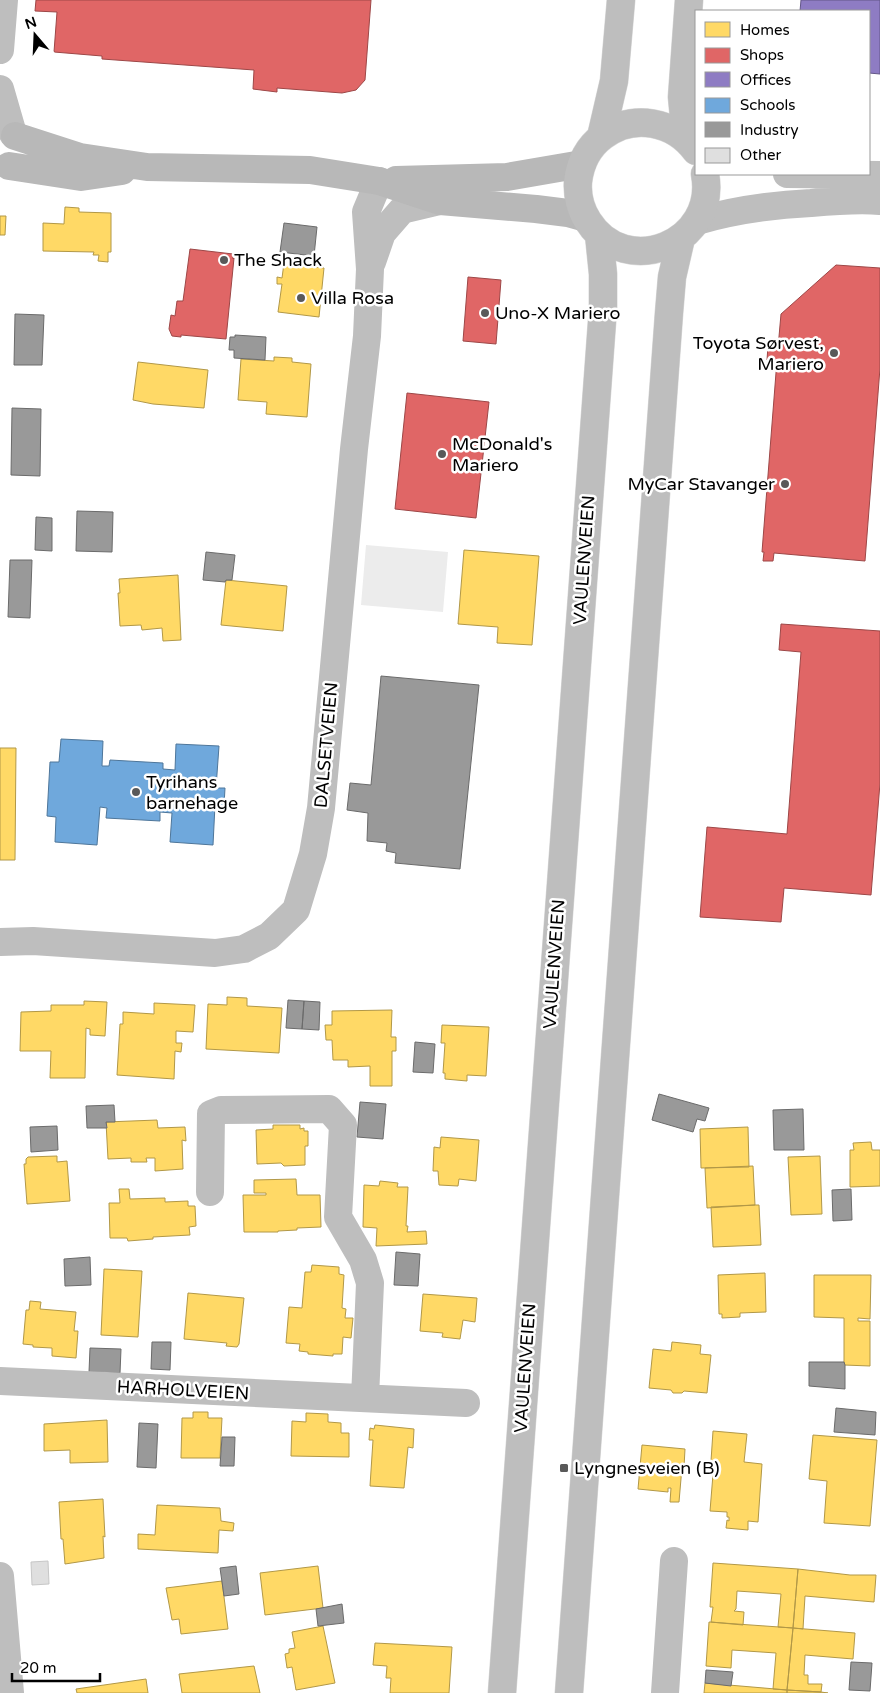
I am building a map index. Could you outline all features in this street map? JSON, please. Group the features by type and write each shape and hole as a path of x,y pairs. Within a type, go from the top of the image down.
{"main road":[{"path":"0,50 4,0"},
{"path":"601,138 614,81 621,0"},
{"path":"689,0 683,83 691,145"},
{"path":"0,89 9,133 18,147 16,158 5,168"},
{"path":"380,181 507,177 582,164 586,154 611,130 646,122 674,131 691,145"},
{"path":"9,133 80,157 147,167 310,170 380,181 440,201 568,213 593,226 618,246 639,251 661,248 689,230 734,211 777,205 880,200"},
{"name":"VAULENVEIEN","path":"502,1693 603,308 603,274 593,226 581,209 578,186 582,164"},
{"path":"5,168 81,177 147,167"},
{"path":"569,1693 672,277 689,230 706,200 705,175"},
{"name":"DALSETVEIEN","path":"0,942 33,941 215,953 244,949 269,936 296,910 313,854 321,808 354,449 367,336 370,269 366,212 380,181"},
{"name":"DALSETVEIEN","path":"370,269 382,233 402,210 440,201"},
{"path":"210,1192 211,1114 221,1110 329,1109 343,1125 338,1217 363,1260 370,1283 365,1398"},
{"name":"HARHOLVEIEN","path":"0,1381 466,1402"},
{"path":"665,1693 674,1561"},
{"path":"0,1576 10,1693"}],"shaded area":[{"path":"366,545 448,552 443,612 361,605"}],"building: Homes":[{"path":"65,207 79,208 79,212 111,213 111,252 108,252 108,262 98,261 99,255 93,255 94,252 43,251 43,223 64,224"},
{"path":"0,216 6,216 5,235 0,235"},
{"name":"Villa Rosa","path":"289,257 307,259 306,266 324,268 319,317 278,312 282,284 277,284 277,277 282,278 284,263 288,264"},
{"path":"274,357 292,358 292,362 311,364 307,417 266,414 267,402 238,400 241,359 274,361"},
{"path":"138,362 208,370 204,408 153,404 133,400"},
{"path":"464,550 539,556 532,645 497,643 498,627 458,624"},
{"path":"178,575 181,640 163,641 162,628 142,630 141,625 120,626 119,579"},
{"path":"226,580 287,586 283,631 221,625"},
{"path":"0,748 16,748 15,860 0,860"},
{"path":"227,997 247,998 247,1006 282,1008 279,1053 206,1049 208,1004 227,1005"},
{"path":"84,1001 107,1002 105,1036 90,1035 90,1029 86,1028 85,1078 50,1078 51,1051 20,1051 21,1012 51,1011 51,1005 84,1005"},
{"path":"154,1003 195,1005 193,1032 176,1031 176,1043 182,1043 181,1052 175,1051 174,1079 117,1075 120,1024 123,1024 123,1012 154,1014"},
{"path":"392,1010 391,1037 396,1037 396,1051 392,1051 392,1086 370,1086 370,1066 348,1067 348,1060 333,1060 332,1040 326,1040 325,1025 332,1025 332,1011"},
{"path":"442,1025 489,1027 486,1076 467,1075 467,1081 445,1079 445,1073 443,1073 445,1043 441,1043"},
{"path":"157,1120 158,1128 185,1127 186,1141 182,1140 183,1169 155,1171 155,1158 146,1158 147,1162 131,1162 131,1158 108,1159 106,1122"},
{"path":"273,1125 300,1125 300,1129 304,1128 304,1131 308,1131 308,1146 305,1146 305,1165 257,1164 256,1130 273,1129"},
{"path":"748,1127 749,1167 701,1168 700,1129"},
{"path":"441,1137 479,1140 476,1181 459,1179 458,1186 439,1185 438,1171 433,1171 434,1147 440,1148"},
{"path":"871,1142 872,1150 880,1150 880,1186 850,1187 850,1150 854,1150 853,1143"},
{"path":"57,1156 57,1162 67,1161 70,1201 27,1204 24,1164 26,1164 26,1159 28,1157"},
{"path":"820,1156 822,1214 791,1215 788,1157"},
{"path":"753,1166 755,1205 707,1208 705,1168"},
{"path":"296,1179 297,1195 320,1195 321,1227 297,1228 297,1230 278,1232 244,1232 243,1195 266,1195 266,1193 254,1193 254,1180"},
{"path":"380,1181 398,1183 397,1187 408,1187 407,1232 426,1231 427,1244 376,1246 377,1228 363,1227 364,1185 379,1186"},
{"path":"119,1189 129,1189 130,1199 165,1198 165,1202 188,1201 188,1206 195,1206 196,1226 189,1227 190,1235 153,1237 153,1239 128,1241 127,1238 110,1238 109,1203 120,1203"},
{"path":"759,1205 761,1245 713,1247 711,1207"},
{"path":"312,1265 339,1267 339,1274 344,1275 342,1308 346,1309 345,1318 353,1318 351,1338 343,1337 342,1354 333,1354 333,1356 308,1354 308,1352 299,1351 300,1344 286,1343 289,1307 302,1308 305,1272 311,1272"},
{"path":"104,1269 142,1271 138,1337 101,1335"},
{"path":"765,1273 766,1312 740,1313 740,1317 722,1318 722,1314 719,1314 718,1275"},
{"path":"814,1275 871,1275 870,1319 858,1318 858,1321 870,1321 870,1366 844,1365 844,1318 814,1317"},
{"path":"188,1293 244,1298 239,1344 237,1347 226,1346 227,1343 184,1339"},
{"path":"423,1294 477,1298 475,1322 463,1320 460,1339 442,1337 443,1333 420,1331"},
{"path":"30,1301 41,1302 40,1309 76,1312 74,1331 78,1331 76,1358 52,1356 52,1348 33,1347 33,1345 23,1344 26,1310 29,1310"},
{"path":"672,1342 701,1345 700,1354 711,1355 707,1393 684,1391 682,1393 673,1393 671,1390 649,1388 653,1349 671,1351"},
{"path":"193,1412 208,1412 208,1418 222,1418 220,1458 181,1458 182,1418 193,1418"},
{"path":"306,1413 328,1414 328,1422 341,1423 341,1433 349,1433 349,1457 291,1456 292,1421 306,1422"},
{"path":"107,1420 108,1462 70,1463 70,1450 44,1451 44,1424"},
{"path":"375,1425 414,1429 413,1448 408,1447 404,1488 370,1486 373,1440 369,1440 370,1428 374,1429"},
{"path":"713,1431 747,1434 744,1462 762,1464 758,1522 748,1521 748,1530 726,1528 727,1520 729,1521 727,1512 710,1511 714,1462 711,1461"},
{"path":"813,1435 877,1440 870,1526 824,1523 827,1481 809,1479"},
{"path":"642,1445 685,1449 679,1502 670,1502 671,1488 668,1488 668,1492 638,1489"},
{"path":"103,1499 104,1558 65,1564 63,1539 61,1539 59,1502"},
{"path":"157,1505 220,1508 221,1521 234,1523 233,1531 219,1530 218,1553 138,1549 138,1534 155,1535"},
{"path":"713,1563 798,1569 793,1628 778,1627 781,1594 737,1591 736,1609 734,1611 744,1612 743,1625 711,1622 713,1607 710,1607"},
{"path":"318,1566 323,1608 265,1615 260,1573"},
{"path":"798,1569 850,1575 876,1575 874,1602 805,1596 803,1629 793,1628"},
{"path":"222,1581 228,1629 181,1634 179,1619 172,1620 166,1588"},
{"path":"709,1622 793,1628 787,1690 773,1689 776,1653 732,1650 731,1668 706,1666"},
{"path":"323,1626 335,1683 296,1690 292,1667 287,1668 285,1654 289,1653 289,1649 295,1648 292,1632"},
{"path":"793,1628 855,1633 853,1659 805,1655 804,1675 808,1675 808,1684 822,1684 821,1692 787,1690"},
{"path":"375,1643 452,1647 449,1693 390,1693 391,1678 386,1678 387,1666 373,1665"},
{"path":"254,1666 260,1693 182,1693 179,1674"},
{"path":"146,1679 148,1693 77,1693 76,1689"},
{"path":"705,1683 787,1690 787,1693 704,1693"},
{"path":"787,1690 821,1692 828,1693 787,1693"}],"building: Shops":[{"path":"36,0 371,0 365,80 356,90 342,93 277,88 277,92 253,89 254,70 102,59 102,56 54,52 57,12 35,11"},
{"path":"190,249 233,254 226,339 172,336 169,329 171,315 175,316 177,301 183,301"},
{"path":"836,265 880,268 880,368 865,561 774,553 773,561 763,561 764,552 762,552 777,360 767,360 768,346 778,348 781,314"},
{"path":"468,277 501,280 496,344 463,341"},
{"path":"407,393 489,402 476,518 395,509"},
{"path":"781,624 880,631 880,783 871,895 784,888 781,922 700,917 707,827 787,834 801,652 779,650"}],"building: Offices":[{"path":"801,0 880,0 880,74 870,73 870,10 800,10"}],"building: Schools":[{"path":"61,739 103,741 102,766 109,766 110,760 163,763 163,769 175,770 176,744 219,746 216,788 225,788 224,806 215,805 213,845 170,842 172,813 160,812 160,821 106,818 107,808 100,807 97,845 55,842 56,817 47,816 50,762 59,762"}],"building: Industry":[{"path":"284,223 317,227 314,256 280,252"},
{"path":"15,314 44,315 42,365 14,365"},
{"path":"235,335 266,337 265,360 234,358 234,350 229,350 230,337 235,337"},
{"path":"12,408 41,409 40,476 11,475"},
{"path":"77,511 113,512 112,552 76,551"},
{"path":"36,517 52,518 52,551 35,550"},
{"path":"206,552 235,555 232,580 226,580 225,582 203,580"},
{"path":"10,560 32,560 30,618 8,617"},
{"path":"381,676 479,685 460,869 395,863 396,853 386,851 387,843 367,841 368,813 347,810 350,783 371,785"},
{"path":"288,1000 304,1001 302,1029 286,1028"},
{"path":"304,1001 320,1002 319,1030 302,1029"},
{"path":"415,1042 435,1044 433,1073 413,1072"},
{"path":"659,1094 709,1108 705,1121 697,1119 693,1132 652,1120"},
{"path":"360,1102 386,1104 383,1139 357,1137"},
{"path":"114,1105 115,1122 106,1122 107,1128 87,1128 86,1106"},
{"path":"803,1109 804,1150 774,1150 773,1110"},
{"path":"57,1126 58,1150 31,1152 30,1127"},
{"path":"851,1189 852,1220 833,1221 832,1190"},
{"path":"396,1252 420,1254 418,1286 394,1285"},
{"path":"90,1257 91,1285 65,1286 64,1259"},
{"path":"152,1342 171,1342 170,1370 151,1369"},
{"path":"90,1348 121,1349 120,1373 89,1372"},
{"path":"809,1362 844,1362 845,1389 809,1386"},
{"path":"836,1408 876,1412 875,1435 834,1432"},
{"path":"139,1423 158,1424 156,1468 137,1467"},
{"path":"222,1437 235,1437 234,1466 220,1466"},
{"path":"236,1566 239,1594 224,1596 220,1568"},
{"path":"342,1604 344,1623 318,1626 316,1609"},
{"path":"851,1662 872,1663 870,1691 849,1690"},
{"path":"706,1670 733,1672 731,1686 705,1683"}],"building: Other":[{"path":"48,1561 49,1584 32,1585 31,1562"}],"place":[{"name":"The Shack","path":"224,260"},
{"name":"Villa Rosa","path":"301,298"},
{"name":"Uno-X Mariero","path":"485,313"},
{"name":"Toyota Sørvest, Mariero","path":"834,353"},
{"name":"McDonald's Mariero","path":"442,454"},
{"name":"MyCar Stavanger","path":"785,484"},
{"name":"Tyrihans barnehage","path":"136,792"},
{"name":"Lyngnesveien (B)","path":"564,1468"}]}
